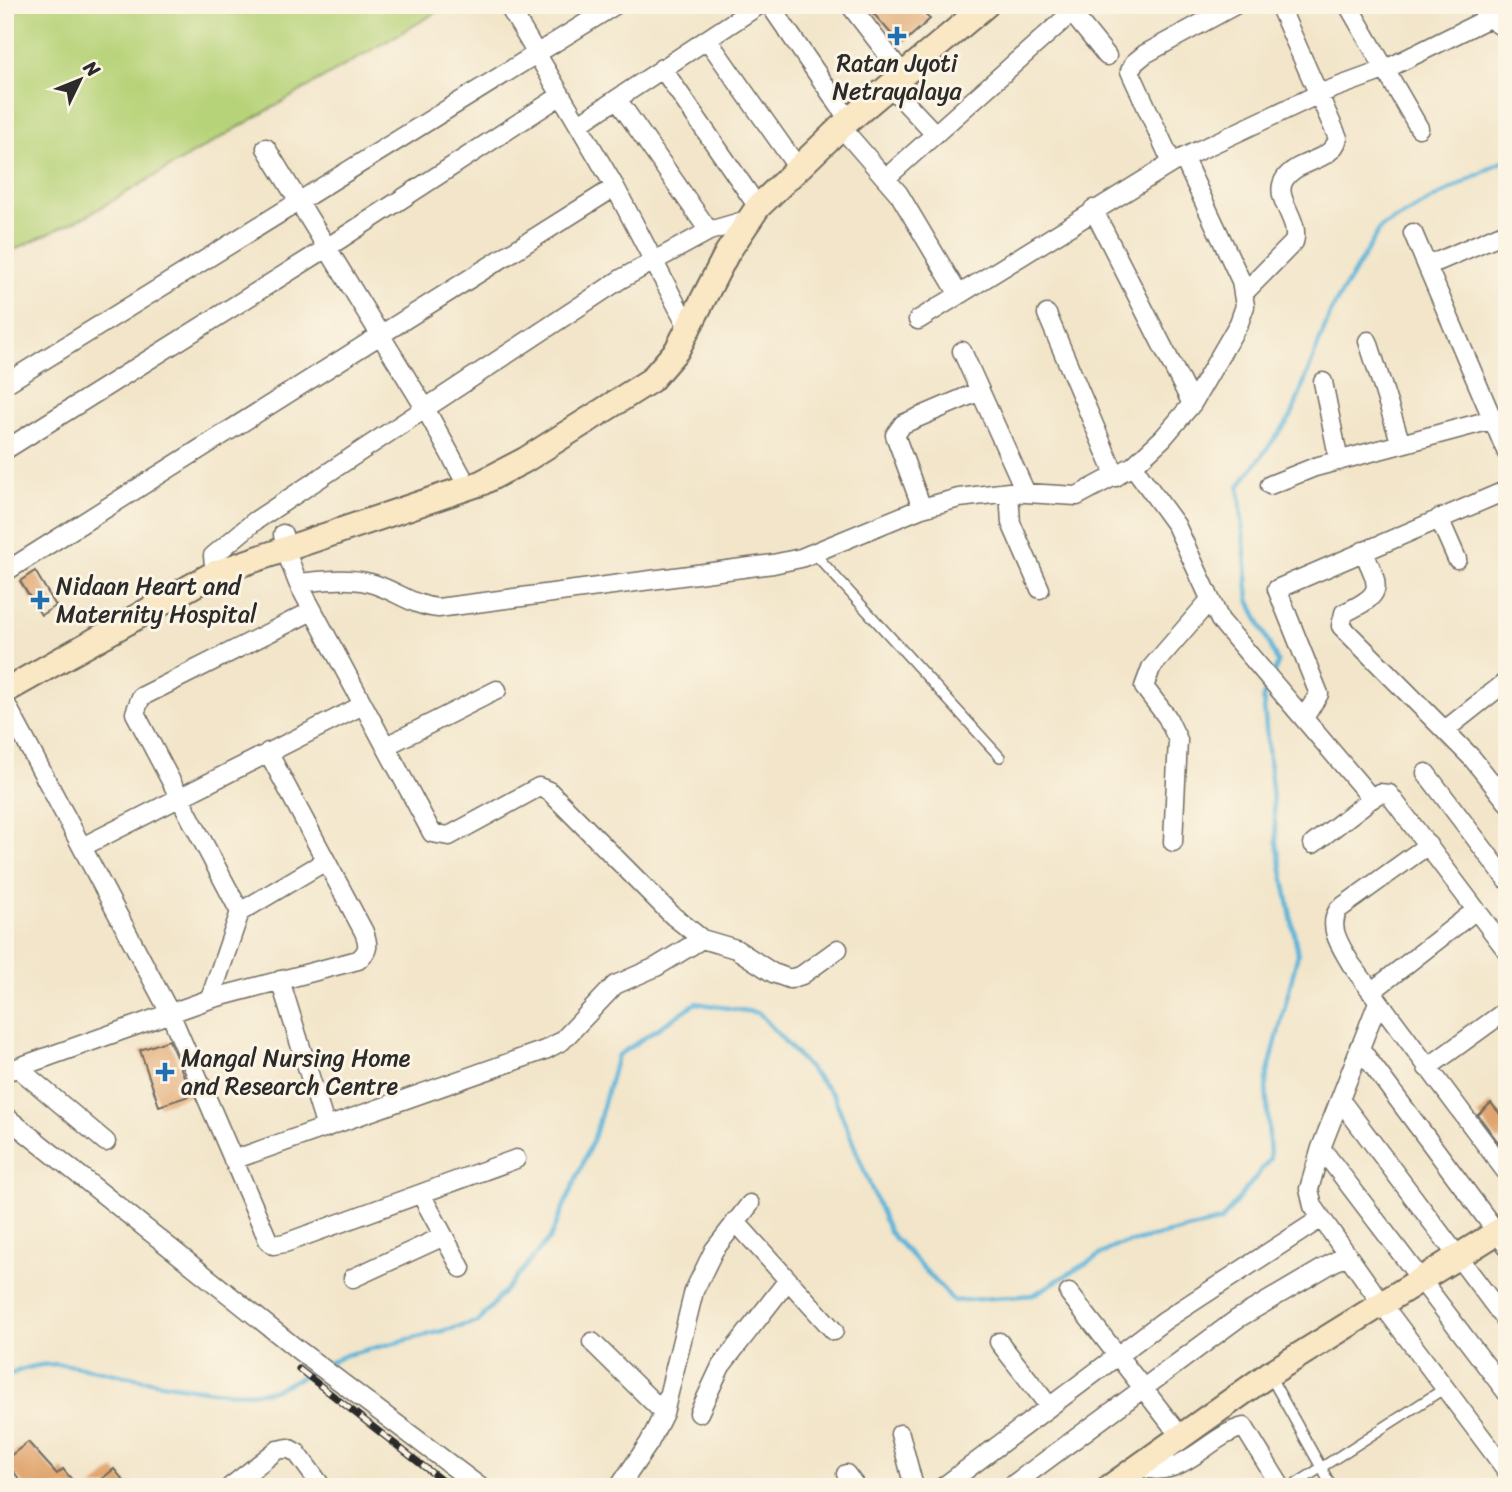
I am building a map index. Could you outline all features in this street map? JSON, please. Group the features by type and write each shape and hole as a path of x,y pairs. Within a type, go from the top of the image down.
{"main road":[{"path":"5,672 214,565 464,483 525,460 651,380 677,350 753,214 845,123 986,5"},
{"path":"5,691 214,565"},
{"path":"1110,1487 1269,1374 1458,1258 1503,1235"}],"street":[{"path":"508,5 615,187 688,327"},
{"path":"5,384 297,200 615,5"},
{"path":"579,124 759,5"},
{"path":"770,5 845,123 918,223 959,295"},
{"path":"850,5 895,79 935,134"},
{"path":"298,583 352,580 371,583 424,607 438,608 773,564 814,553 922,508 958,498 1017,493 1077,496 1116,477 1133,466 1163,438 1192,404 1239,323 1245,306 1245,292 1130,71 1133,63 1145,54 1235,5"},
{"path":"1245,292 1294,242 1297,232 1281,189 1284,179 1331,151 1338,138 1321,93 1279,5"},
{"path":"1348,5 1419,128"},
{"path":"886,177 1076,9 1107,56"},
{"path":"918,320 1093,209 1178,161 1321,93 1384,70 1483,12 1507,30"},
{"path":"707,39 799,168"},
{"path":"214,565 255,521 621,279 709,231 753,214 662,68"},
{"path":"5,450 325,249 561,96"},
{"path":"617,99 709,231"},
{"path":"266,148 325,249 425,408 464,483"},
{"path":"5,572 615,187"},
{"path":"1093,209 1192,404"},
{"path":"1413,233 1507,453"},
{"path":"1427,263 1439,261 1506,234"},
{"path":"1047,314 1116,477"},
{"path":"1368,341 1401,444"},
{"path":"962,351 980,391 1017,493 1011,523 1040,589"},
{"path":"1323,382 1339,461"},
{"path":"922,508 895,444 895,435 903,424 980,391"},
{"path":"1270,485 1298,472 1491,420"},
{"path":"1133,466 1177,525 1209,601 1220,620 1372,799"},
{"path":"1304,719 1319,694 1277,589 1507,490"},
{"path":"1439,518 1457,559"},
{"path":"284,542 298,583 312,611 432,833 449,836 533,788 549,791 673,916 702,939 743,952 773,973 790,979 802,975 838,949"},
{"path":"1363,551 1377,581 1377,589 1368,601 1345,613 1341,626 1472,758 1507,802"},
{"path":"1173,842 1178,740 1167,717 1144,687 1151,668 1209,601"},
{"path":"240,912 135,713 136,704 141,697 312,611"},
{"path":"1445,730 1507,681"},
{"path":"386,746 497,690"},
{"path":"5,702 170,1013 261,1229 273,1245 422,1196 516,1159"},
{"path":"82,847 363,705"},
{"path":"9,1068 210,999 358,960 366,953 368,943 364,932 324,862 268,752"},
{"path":"1426,773 1507,880"},
{"path":"1313,844 1379,793 1389,794 1506,949"},
{"path":"1428,845 1339,909 1334,916 1339,943 1375,997 1507,1173"},
{"path":"210,999 240,912 324,862"},
{"path":"1476,910 1375,997 1309,1189 1320,1219 1507,1471"},
{"path":"233,1160 545,1050 562,1041 615,985 656,967 702,939"},
{"path":"280,981 326,1128"},
{"path":"1427,1068 1507,1010"},
{"path":"1359,1047 1503,1235"},
{"path":"9,1068 106,1142"},
{"path":"1341,1101 1507,1322"},
{"path":"5,1116 297,1349 480,1487"},
{"path":"1321,1148 1420,1282 1507,1393"},
{"path":"422,1196 461,1268"},
{"path":"619,1487 649,1443 664,1413 694,1291 714,1251 750,1204"},
{"path":"943,1487 1165,1320 1320,1219"},
{"path":"735,1221 834,1331"},
{"path":"353,1278 442,1237"},
{"path":"1010,1487 1142,1386 1237,1319 1346,1255"},
{"path":"699,1413 721,1366 788,1280"},
{"path":"1069,1293 1181,1437"},
{"path":"593,1342 664,1413"},
{"path":"999,1342 1049,1406"},
{"path":"1139,1466 1153,1472 1168,1470 1244,1427 1281,1487"},
{"path":"900,1434 914,1487"},
{"path":"230,1487 277,1450 288,1448 297,1453 322,1487"}],"lane":[{"path":"814,553 1000,758"},
{"path":"1269,1374 1332,1487"},
{"path":"1291,1487 1445,1388"}],"green space":[{"path":"5,5 449,5 86,216 5,254"}],"building":[{"path":"866,5 913,5 930,19 901,45"},
{"path":"35,571 56,606 41,615 20,581"},
{"path":"169,1040 192,1095 159,1106 140,1050"},
{"path":"1491,1103 1507,1122 1507,1135 1498,1142 1478,1115"},
{"path":"28,1442 57,1474 63,1469 78,1487 25,1487 5,1460"},
{"path":"114,1469 129,1487 92,1487"}],"waterway":[{"path":"1273,675 1278,663 1249,600 1239,486 1291,417 1331,311 1381,227 1507,159"},
{"path":"324,1365 346,1355 478,1322 550,1238 595,1135 617,1056 696,1003 759,1013 834,1096 889,1232 954,1301 1033,1295 1115,1246 1221,1221 1270,1159 1266,1081 1298,954 1277,843 1263,697 1268,686"},
{"path":"5,1377 21,1370 52,1364 82,1367 178,1386 247,1393 276,1389 316,1369"}],"railway":[{"path":"299,1369 450,1487"}],"place":[{"name":"Ratan Jyoti Netrayalaya","path":"897,36"},
{"name":"Nidaan Heart and Maternity Hospital","path":"40,600"},
{"name":"Mangal Nursing Home and Research Centre","path":"165,1072"}]}
